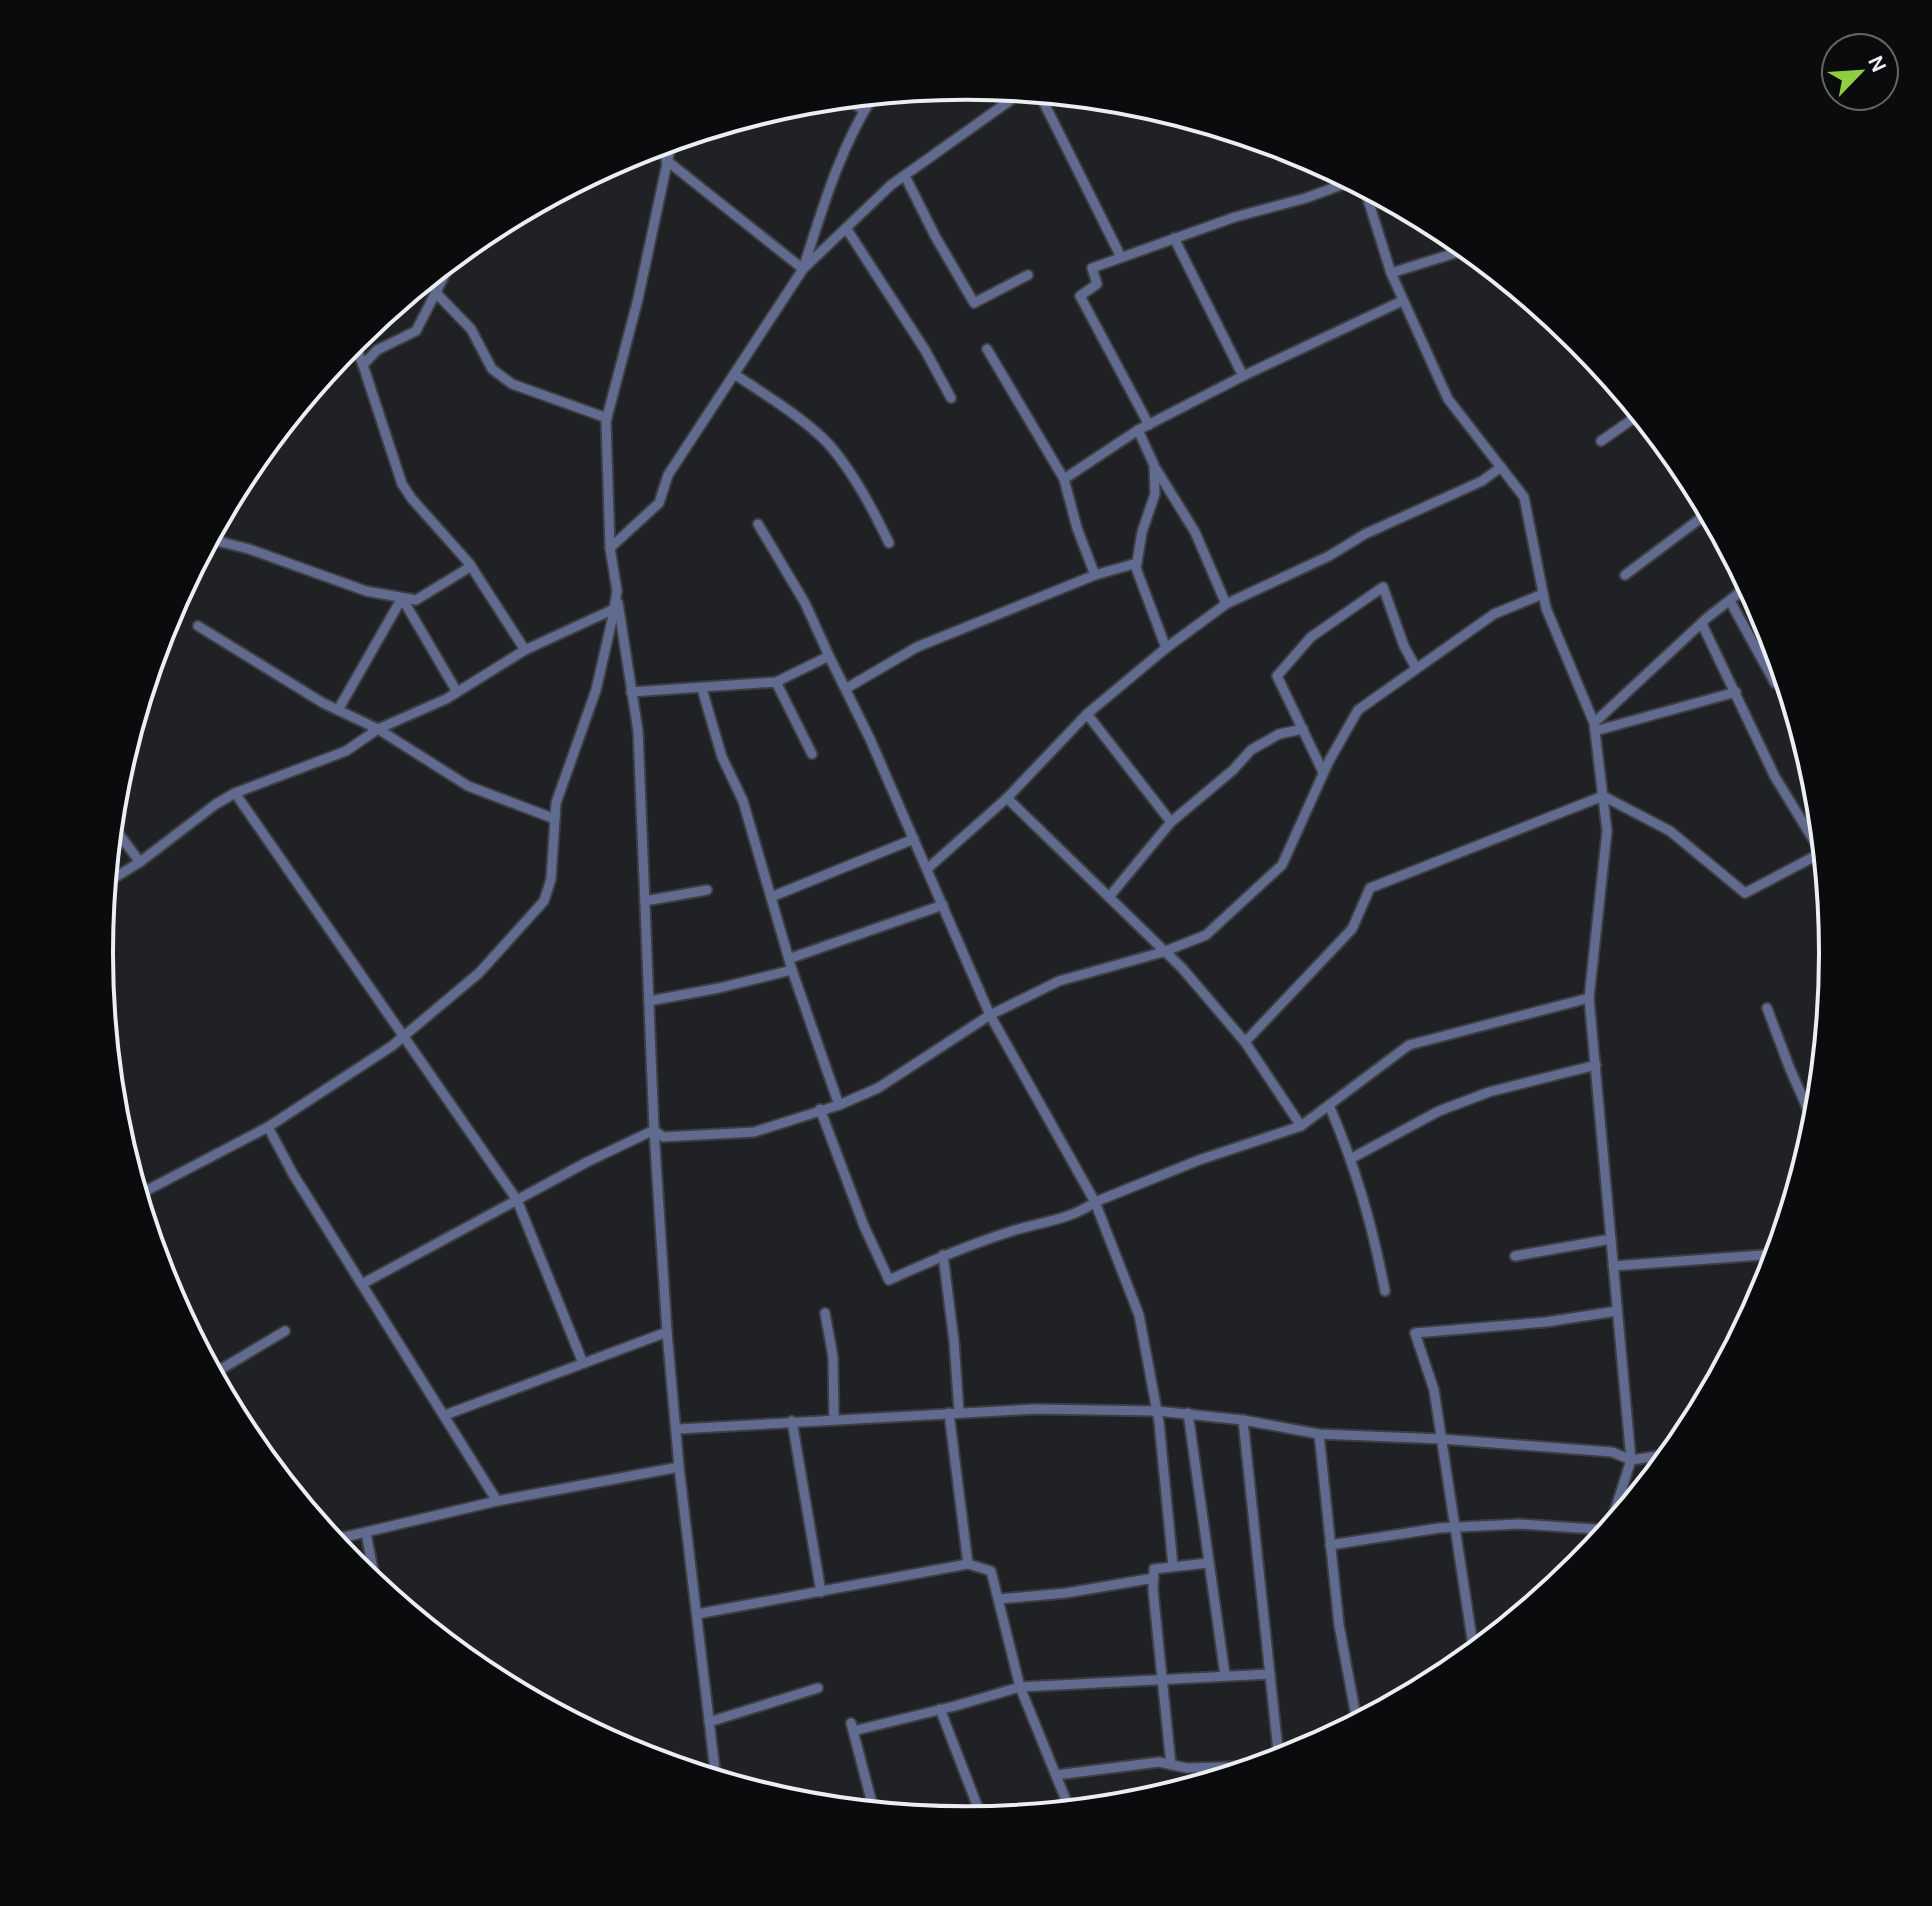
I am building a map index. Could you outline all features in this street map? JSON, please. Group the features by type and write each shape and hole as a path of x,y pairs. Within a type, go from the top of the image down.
{"street":[{"path":"610,548 659,503 668,475 803,269 891,185 1009,102"},
{"path":"1045,104 1121,257"},
{"path":"803,269 823,207 867,106"},
{"path":"858,107 864,110"},
{"path":"668,154 638,299 607,418 610,548 638,731 654,1130 667,1332 679,1467 715,1768"},
{"path":"666,160 803,269"},
{"path":"905,176 974,303 1028,275"},
{"path":"1149,425 1080,296 1097,284 1092,268 1235,217 1339,186"},
{"path":"1369,202 1402,301 1448,399 1524,497 1546,608 1595,727 1607,831 1589,998 1631,1460 1618,1502"},
{"path":"846,228 925,350 951,398"},
{"path":"1174,238 1243,376"},
{"path":"1391,273 1453,254"},
{"path":"363,365 377,350 416,331 441,281"},
{"path":"435,292 471,329 492,369 512,384 607,418"},
{"path":"1064,479 1138,430 1243,376 1402,301"},
{"path":"987,349 1064,479 1077,528 1095,575"},
{"path":"359,355 402,484 470,567 525,650"},
{"path":"734,374 778,403 831,447 871,506 889,543"},
{"path":"1601,441 1631,420"},
{"path":"1138,430 1154,465 1195,532 1226,604"},
{"path":"1154,465 1155,494 1142,532 1136,568 1166,648"},
{"path":"927,869 1007,798 1087,714 1166,648 1226,604 1329,556 1365,534 1482,481 1501,467"},
{"path":"1625,575 1700,519"},
{"path":"758,524 805,603 847,688 990,1015 1095,1202 1139,1315 1157,1411 1173,1566"},
{"path":"219,541 249,549 366,591 416,600 470,567"},
{"path":"847,688 917,647 1095,575 1137,563"},
{"path":"1323,772 1277,676 1311,637 1383,587 1404,646 1416,668"},
{"path":"147,1190 268,1127 330,1089 403,1037 479,973 544,901 551,879 556,803 596,690 617,591"},
{"path":"654,1130 663,1137 754,1132 839,1105 878,1088 990,1015 1059,981 1163,952 1206,935 1282,865 1323,772 1358,710 1494,614 1543,594"},
{"path":"1595,727 1702,624 1739,594"},
{"path":"402,598 457,692"},
{"path":"338,710 402,598"},
{"path":"1730,601 1775,683"},
{"path":"117,876 235,793 346,751 378,729 457,692 525,650 614,609"},
{"path":"1702,624 1775,777 1811,837"},
{"path":"198,626 338,710 378,729 468,786 555,819"},
{"path":"631,692 776,682 829,656"},
{"path":"776,682 812,754"},
{"path":"702,689 722,757 743,801 792,970 839,1105"},
{"path":"1595,727 1736,692"},
{"path":"1087,714 1171,822"},
{"path":"1109,897 1171,822 1261,742 1303,729"},
{"path":"235,793 517,1200 583,1363"},
{"path":"1245,1042 1352,929 1370,888 1603,796 1670,831 1745,893 1814,859"},
{"path":"1007,798 1182,968 1245,1042 1301,1126"},
{"path":"121,837 140,862"},
{"path":"771,897 914,839"},
{"path":"645,901 707,890"},
{"path":"791,958 943,905"},
{"path":"649,1001 792,970"},
{"path":"820,1109 864,1226 889,1280 943,1255 1081,1212 1095,1202 1199,1160 1301,1126 1409,1045 1589,998"},
{"path":"1767,1008 1805,1104"},
{"path":"1352,1158 1439,1111 1489,1092 1596,1065"},
{"path":"1329,1105 1352,1158 1376,1243 1385,1291"},
{"path":"268,1127 293,1174 497,1501"},
{"path":"362,1284 654,1130"},
{"path":"1515,1256 1611,1239"},
{"path":"943,1255 954,1341 954,1413 968,1564"},
{"path":"1613,1266 1763,1255"},
{"path":"1472,1639 1434,1390 1415,1333 1546,1322 1617,1311"},
{"path":"825,1313 833,1357 834,1419"},
{"path":"222,1369 285,1331"},
{"path":"445,1415 667,1332"},
{"path":"678,1429 1036,1409 1157,1411 1243,1420 1319,1434 1442,1439 1612,1452 1631,1460 1654,1457"},
{"path":"1188,1413 1225,1675"},
{"path":"1243,1420 1278,1747"},
{"path":"792,1421 821,1592"},
{"path":"1319,1434 1339,1625 1355,1712"},
{"path":"346,1537 497,1501 679,1467"},
{"path":"1330,1545 1455,1528 1519,1524 1594,1529"},
{"path":"366,1533 372,1564"},
{"path":"1171,1765 1154,1569 1208,1563"},
{"path":"697,1614 968,1564 991,1571 1020,1687 1066,1800"},
{"path":"999,1599 1066,1593 1154,1578"},
{"path":"871,1800 852,1727 940,1709 1020,1687 1270,1674"},
{"path":"709,1722 818,1688"},
{"path":"940,1709 977,1806"},
{"path":"1056,1775 1159,1762 1187,1768 1220,1767"}]}
